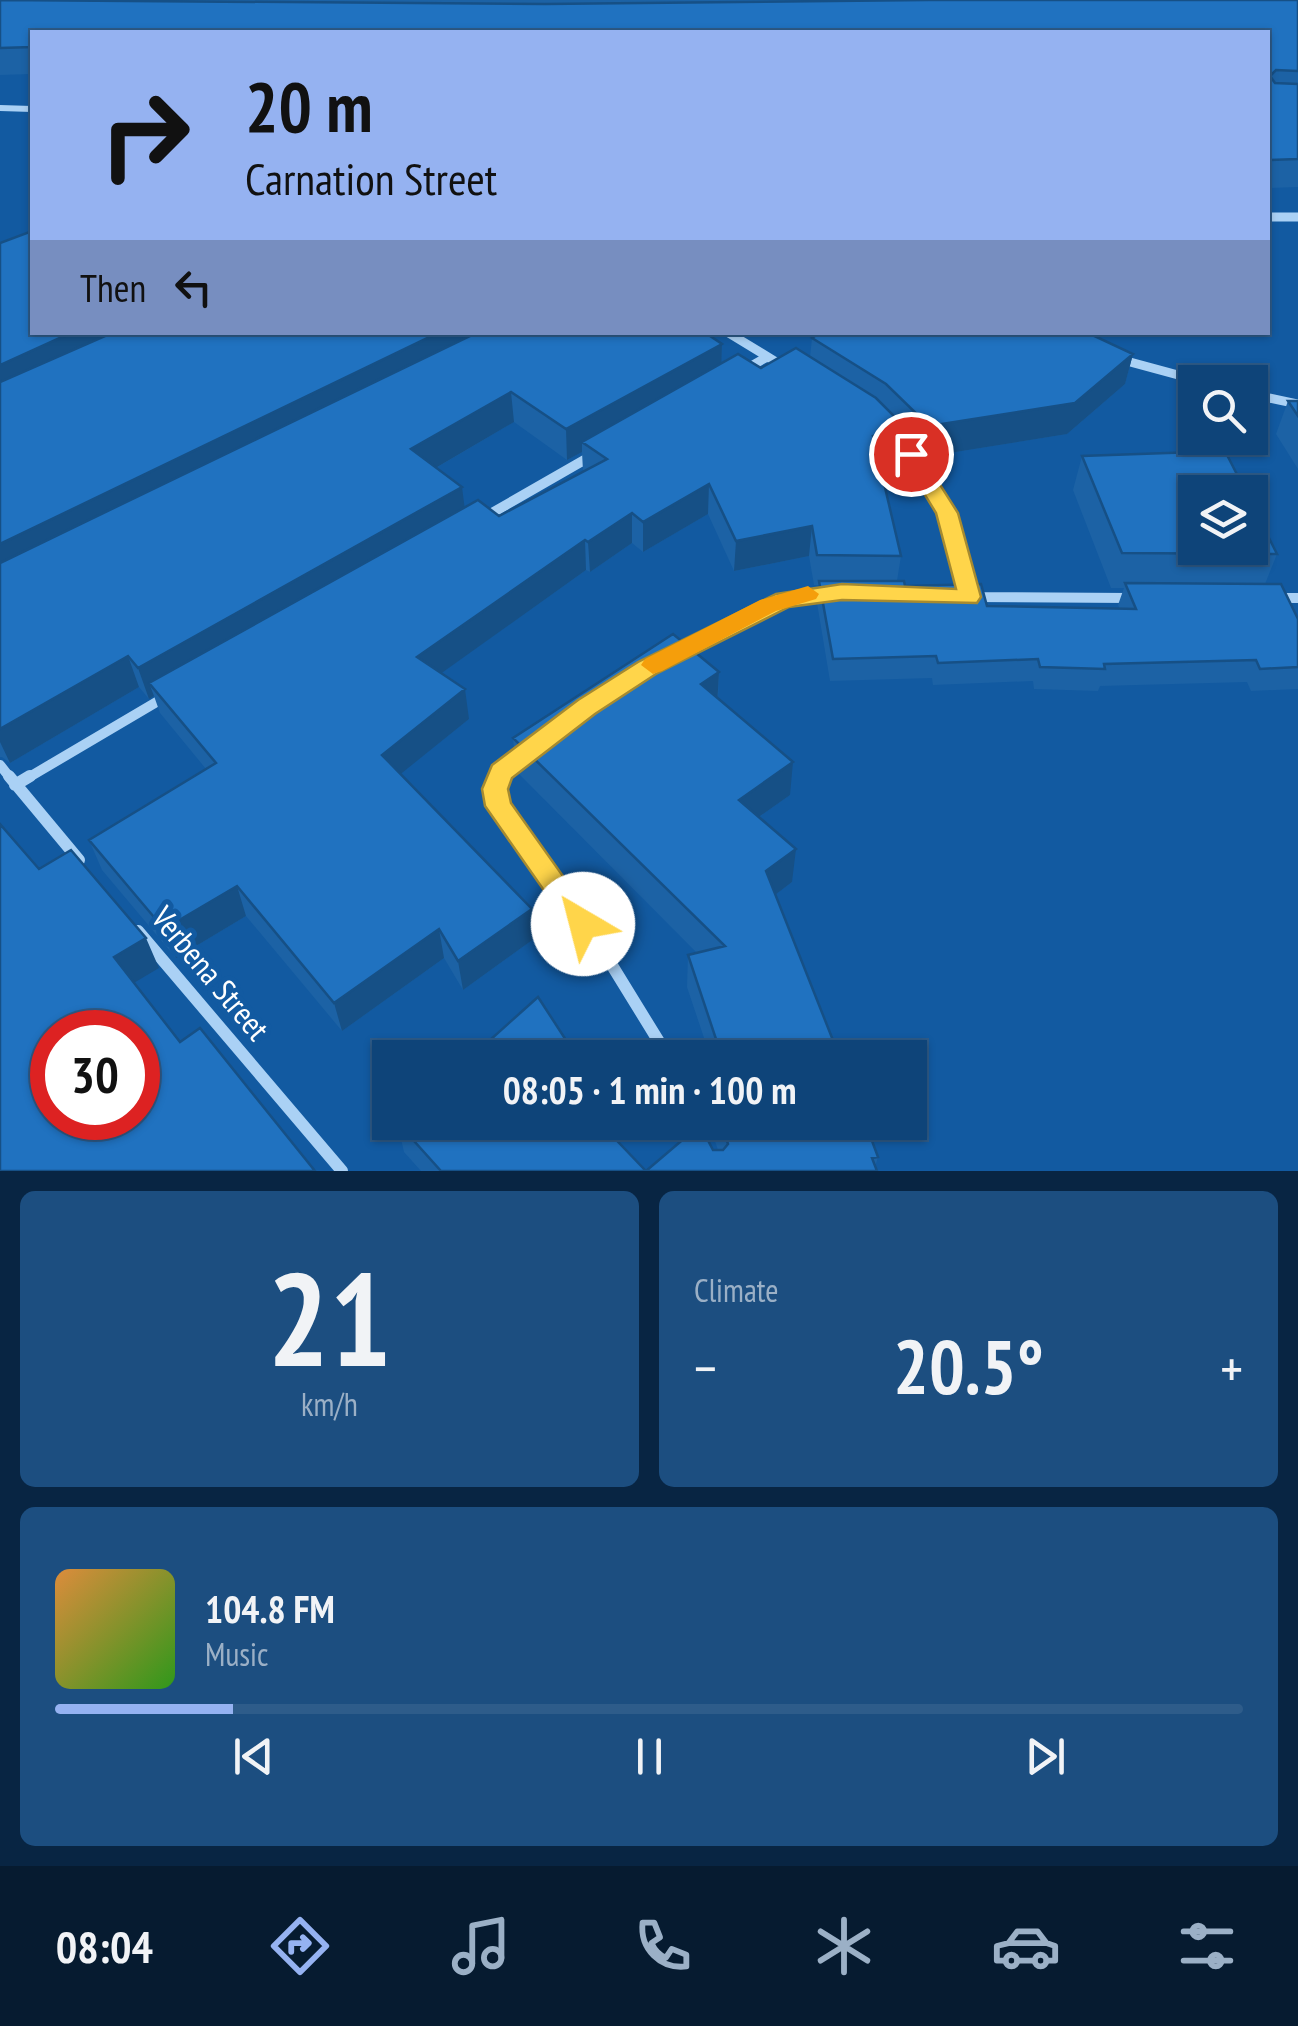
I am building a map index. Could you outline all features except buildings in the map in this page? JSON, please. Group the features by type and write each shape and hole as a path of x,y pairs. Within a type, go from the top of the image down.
{"street":[{"path":"0,108 30,109"},
{"path":"1270,217 1298,217"},
{"path":"731,335 797,375"},
{"path":"1099,352 1178,375"},
{"path":"734,376 767,357"},
{"path":"1268,398 1298,404"},
{"path":"894,436 924,472 947,513 969,597"},
{"path":"468,527 601,452"},
{"path":"660,661 784,600 842,592"},
{"path":"953,597 1143,598"},
{"path":"1259,598 1298,598"},
{"path":"15,785 182,687"},
{"path":"530,750 501,772 495,789 498,806 605,954 658,1040"},
{"path":"0,765 90,874"},
{"name":"Verbena Street","path":"128,919 342,1171"}],"slow traffic":[{"path":"653,665 768,606 808,594"}],"route":[{"path":"583,924 498,806 495,789 501,772 586,707 647,668 784,600 842,592 969,597 947,513 911,454"}]}
